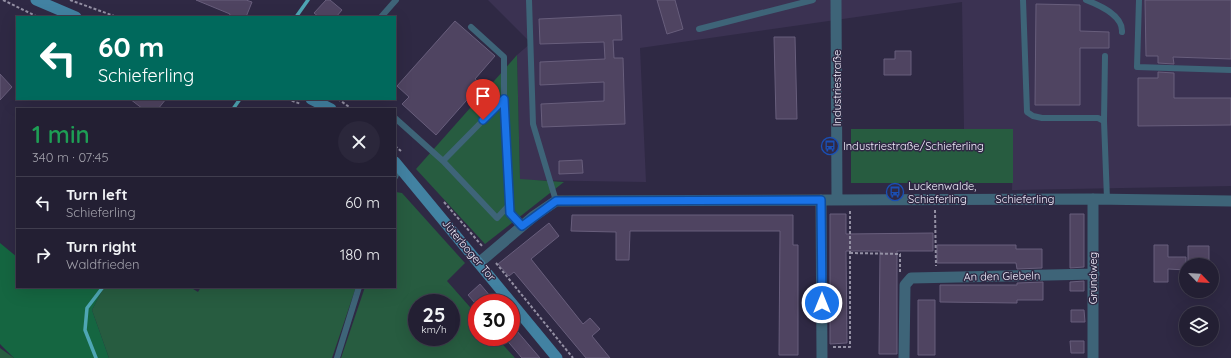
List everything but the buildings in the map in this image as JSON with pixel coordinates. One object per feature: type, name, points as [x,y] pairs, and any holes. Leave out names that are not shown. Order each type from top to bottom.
[{"type":"main road","points":[[36,0],[74,16]]},
{"type":"main road","points":[[309,100],[329,108]]},
{"type":"main road","name":"Jüterboger Tor","points":[[397,164],[480,262],[558,358]]},
{"type":"street","name":"Industriestraße","points":[[836,0],[837,200]]},
{"type":"street","name":"Schieferling","points":[[556,201],[1093,199],[1231,201]]},
{"type":"street","name":"Grundweg","points":[[1093,199],[1093,358]]},
{"type":"street","points":[[821,200],[822,353]]},
{"type":"street","points":[[480,262],[522,226],[556,201]]},
{"type":"street","name":"An den Giebeln","points":[[910,279],[936,277],[1094,274]]},
{"type":"street","points":[[904,358],[905,285],[910,279]]},
{"type":"lane","points":[[382,16],[396,0]]},
{"type":"lane","points":[[529,0],[533,124],[556,201]]},
{"type":"lane","points":[[699,28],[813,0]]},
{"type":"lane","points":[[1022,0],[1027,112],[1042,118],[1098,118],[1104,121]]},
{"type":"lane","points":[[1086,0],[1100,5],[1113,14],[1122,28],[1122,32]]},
{"type":"lane","points":[[1139,0],[1137,68],[1231,70]]},
{"type":"lane","points":[[471,27],[504,57],[504,99],[510,213],[522,226]]},
{"type":"lane","points":[[1105,56],[1104,121],[1107,199]]},
{"type":"lane","points":[[443,161],[504,99]]},
{"type":"lane","points":[[396,119],[443,161],[497,218],[510,204]]},
{"type":"lane","points":[[336,358],[360,288]]},
{"type":"path","points":[[3,0],[36,16]]},
{"type":"path","points":[[70,0],[114,16]]},
{"type":"path","points":[[339,100],[351,108]]},
{"type":"path","points":[[822,353],[850,347],[850,200]]},
{"type":"path","points":[[935,200],[936,277]]},
{"type":"path","points":[[850,254],[900,254],[900,274],[910,279]]},
{"type":"shaded area","points":[[488,0],[1231,0],[1231,186],[1012,190],[1013,130],[964,129],[962,2],[640,48],[646,182],[520,180],[517,55],[531,43]]},
{"type":"green space","points":[[517,55],[520,179],[564,182],[485,244],[416,169]]},
{"type":"green space","points":[[851,129],[1013,129],[1013,183],[851,183]]},
{"type":"green space","points":[[396,192],[402,193],[465,263],[447,281],[458,294],[408,294],[408,346],[460,346],[460,296],[468,305],[468,346],[504,346],[515,358],[341,358],[365,288],[396,288]]},
{"type":"green space","points":[[0,243],[16,256],[16,288],[103,288],[92,310],[109,358],[14,358],[0,344]]},
{"type":"green space","points":[[103,288],[192,288],[198,292],[200,288],[356,288],[332,358],[109,358],[92,310]]},
{"type":"green space","points":[[0,348],[14,358],[0,358]]},
{"type":"waterway","points":[[297,16],[308,0]]},
{"type":"waterway","points":[[234,108],[239,100]]},
{"type":"waterway","points":[[96,358],[85,330],[87,308],[102,288]]},
{"type":"place","name":"Industriestraße/Schieferling","points":[[830,146]]},
{"type":"place","name":"Luckenwalde, Schieferling","points":[[895,192]]},
{"type":"route","points":[[483,120],[504,99],[510,213],[522,226],[556,201],[821,200],[822,303]]}]
